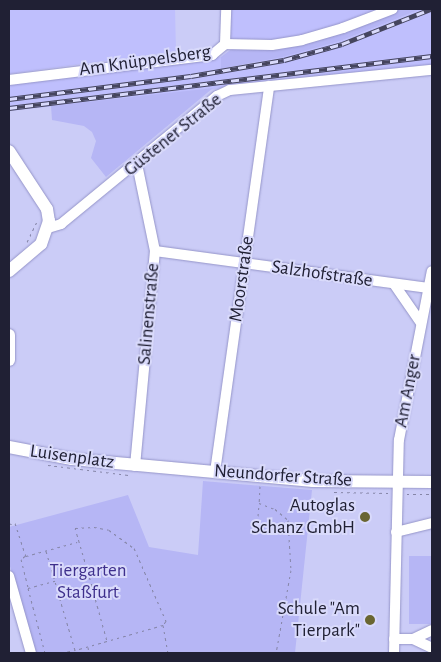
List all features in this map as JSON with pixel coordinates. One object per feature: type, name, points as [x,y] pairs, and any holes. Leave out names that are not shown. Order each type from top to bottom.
[{"type":"main road","points":[[9,151],[47,209],[48,228],[41,244],[9,271]]},
{"type":"main road","points":[[9,335],[9,360]]},
{"type":"main road","name":"Luisenplatz","points":[[9,447],[64,458],[135,466]]},
{"type":"main road","name":"Neundorfer Straße","points":[[135,466],[313,481],[432,482]]},
{"type":"street","points":[[225,44],[226,9]]},
{"type":"street","name":"Am Knüppelsberg","points":[[9,80],[212,55],[225,44],[272,45],[302,40],[342,28],[393,9]]},
{"type":"street","name":"Güstener Straße","points":[[48,228],[61,224],[137,164],[217,96],[230,90],[432,70]]},
{"type":"street","name":"Moorstraße","points":[[215,472],[269,86]]},
{"type":"street","name":"Salinenstraße","points":[[135,466],[155,251],[137,164]]},
{"type":"street","name":"Salzhofstraße","points":[[155,251],[429,288]]},
{"type":"street","name":"Am Anger","points":[[394,653],[399,440],[421,323],[428,307],[432,271]]},
{"type":"street","points":[[394,284],[421,323]]},
{"type":"street","points":[[396,532],[432,523]]},
{"type":"street","points":[[9,576],[31,653]]},
{"type":"street","points":[[394,639],[413,639],[432,630]]},
{"type":"street","points":[[413,639],[432,648]]},
{"type":"path","points":[[25,246],[42,212]]},
{"type":"path","points":[[258,516],[260,486]]},
{"type":"path","points":[[259,503],[275,509],[288,520],[291,570],[276,653]]},
{"type":"path","points":[[9,524],[15,523],[26,556]]},
{"type":"path","points":[[107,640],[75,528],[109,530],[129,543],[165,616],[163,624],[168,653]]},
{"type":"path","points":[[45,653],[21,559],[79,542]]},
{"type":"path","points":[[46,551],[74,650]]},
{"type":"path","points":[[28,588],[41,587],[55,581]]},
{"type":"path","points":[[59,596],[92,586]]},
{"type":"path","points":[[61,653],[163,624]]},
{"type":"path","points":[[88,646],[89,653]]},
{"type":"shaded area","points":[[9,9],[175,9],[176,51],[9,74]]},
{"type":"shaded area","points":[[231,9],[401,9],[344,31],[233,48],[230,38]]},
{"type":"shaded area","points":[[421,9],[432,9],[432,66],[9,111],[9,84],[221,57],[221,69],[241,66],[340,41]]},
{"type":"green space","points":[[401,9],[421,9],[340,41],[282,57],[221,69],[221,57],[233,48],[246,49],[384,17]]},
{"type":"green space","points":[[213,88],[106,177],[91,158],[96,141],[92,132],[84,126],[52,120],[51,106]]},
{"type":"green space","name":"Tiergarten Staßfurt","points":[[203,481],[312,490],[295,653],[35,653],[9,563],[9,527],[128,495],[149,547],[198,555]]},
{"type":"green space","points":[[409,556],[432,556],[432,624],[409,624]]},
{"type":"railway","points":[[9,99],[191,76],[284,60],[342,44],[431,9]]},
{"type":"railway","points":[[9,108],[432,56]]},
{"type":"place","name":"Autoglas Schanz GmbH","points":[[365,517]]},
{"type":"place","name":"Schule \"Am Tierpark\"","points":[[370,620]]}]
